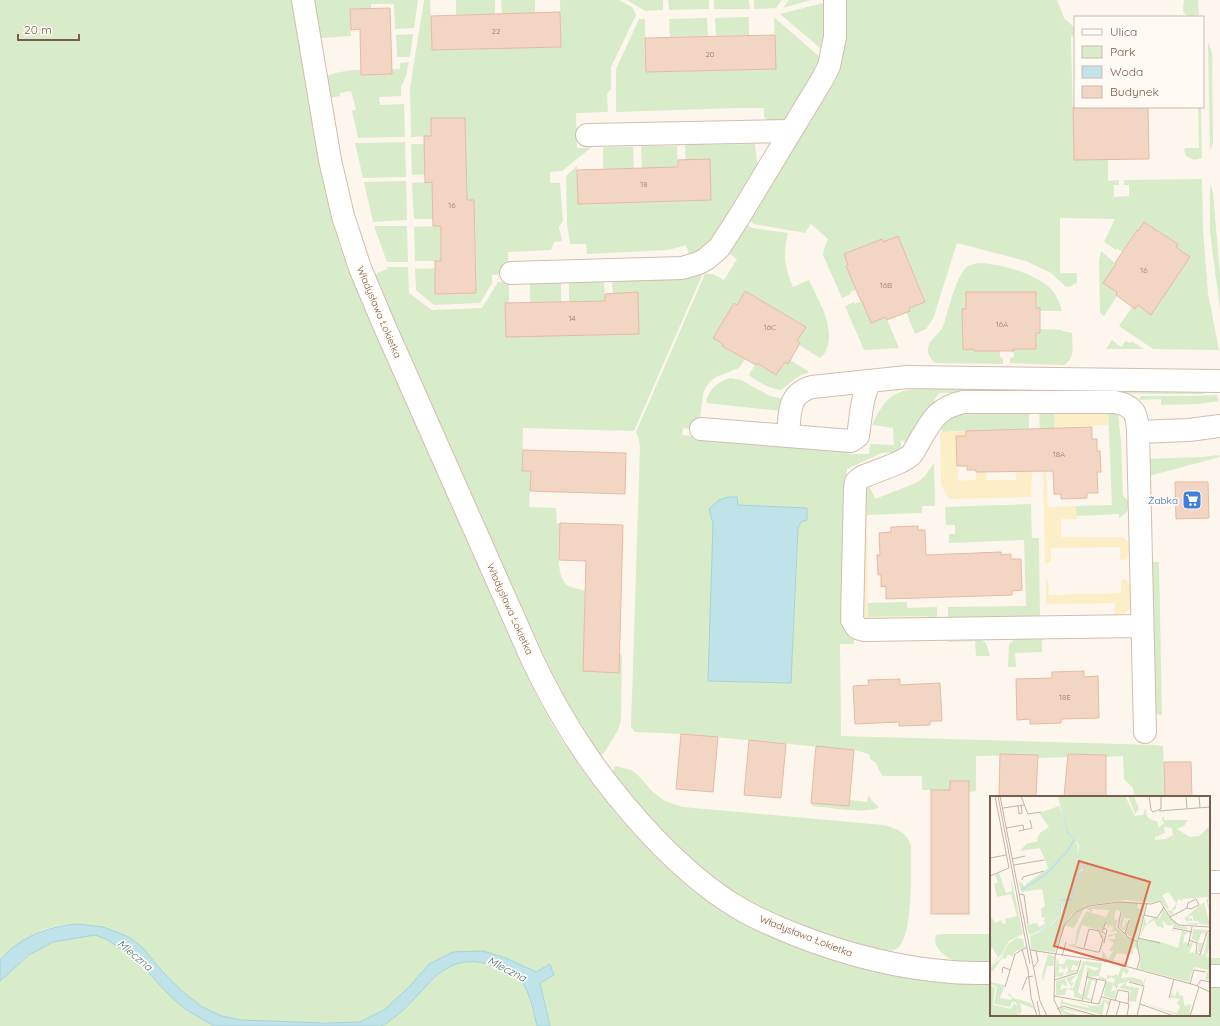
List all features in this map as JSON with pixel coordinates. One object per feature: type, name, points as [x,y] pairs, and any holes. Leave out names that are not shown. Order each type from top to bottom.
[{"type":"street","name":"Władysława Łokietka","points":[[303,0],[330,160],[343,216],[360,268],[387,333],[535,666],[558,711],[589,760],[639,822],[682,867],[718,895],[754,917],[820,944],[867,958],[926,969],[951,972],[990,973]]},
{"type":"street","points":[[511,272],[674,268],[690,266],[706,259],[719,248],[740,217],[829,66],[835,37],[835,0]]},
{"type":"street","points":[[587,134],[790,131]]},
{"type":"street","points":[[788,436],[792,403],[800,392],[812,387],[907,377],[1220,380]]},
{"type":"street","points":[[701,429],[851,441],[858,436],[863,398],[870,381]]},
{"type":"street","points":[[1142,626],[864,630],[857,628],[852,620],[856,482],[862,477],[909,457],[930,423],[945,408],[963,402],[1115,402],[1125,404],[1132,409],[1136,415],[1138,432],[1145,732]]},
{"type":"street","points":[[1138,432],[1189,430],[1220,426]]},
{"type":"green space","points":[[0,0],[292,0],[321,173],[327,200],[339,243],[362,304],[516,653],[537,696],[560,737],[575,759],[591,782],[628,827],[648,849],[690,888],[736,920],[799,948],[854,967],[912,979],[954,983],[990,984],[990,1016],[1210,1016],[1210,987],[1220,987],[1220,1026],[550,1026],[540,983],[550,964],[536,972],[506,958],[483,951],[453,952],[429,964],[410,986],[384,1010],[360,1022],[272,1022],[241,1020],[222,1016],[202,1007],[181,990],[162,971],[142,947],[78,924],[61,925],[42,930],[4,955],[0,960]]},
{"type":"green space","points":[[314,0],[418,0],[414,28],[395,29],[394,4],[371,4],[371,8],[350,9],[351,36],[320,38]]},
{"type":"green space","points":[[424,0],[430,0],[432,50],[561,47],[560,0],[619,0],[633,8],[636,15],[611,67],[611,89],[607,94],[608,112],[576,113],[577,148],[592,147],[562,171],[550,172],[550,183],[560,183],[563,221],[559,227],[562,241],[554,242],[551,250],[508,252],[509,274],[492,275],[492,283],[480,303],[434,305],[416,290],[415,269],[441,268],[435,278],[435,294],[476,293],[474,200],[467,200],[465,118],[431,118],[431,136],[411,137],[410,88]]},
{"type":"green space","points":[[456,0],[495,0],[495,14],[456,15]]},
{"type":"green space","points":[[501,0],[535,0],[535,13],[502,14]]},
{"type":"green space","points":[[627,0],[663,0],[663,10],[645,11]]},
{"type":"green space","points":[[668,0],[709,0],[709,9],[669,10]]},
{"type":"green space","points":[[714,0],[749,0],[750,9],[714,9]]},
{"type":"green space","points":[[754,0],[782,0],[776,8],[754,9]]},
{"type":"green space","points":[[789,0],[811,0],[783,8]]},
{"type":"green space","points":[[843,0],[1057,0],[1064,18],[1074,27],[1074,36],[1071,37],[1074,160],[1108,159],[1108,181],[1119,180],[1119,185],[1114,185],[1114,197],[1129,196],[1129,185],[1124,185],[1124,180],[1202,179],[1203,230],[1208,293],[1219,350],[1153,349],[1119,326],[1132,307],[1138,305],[1151,314],[1190,257],[1176,247],[1178,244],[1145,222],[1138,231],[1136,230],[1122,252],[1104,242],[1115,219],[1060,218],[1060,273],[1077,273],[1077,283],[1069,287],[1065,286],[1051,273],[1026,261],[957,243],[933,319],[926,329],[915,334],[906,312],[909,308],[925,301],[898,236],[883,242],[882,239],[844,254],[856,290],[850,292],[851,294],[842,298],[823,255],[828,239],[811,224],[805,233],[754,224],[746,218],[830,81]]},
{"type":"green space","points":[[1184,0],[1198,0],[1199,15],[1186,15],[1183,11]]},
{"type":"green space","points":[[827,2],[825,52],[780,14]]},
{"type":"green space","points":[[749,17],[749,35],[716,36],[715,18]]},
{"type":"green space","points":[[774,17],[822,59],[786,120],[770,122],[764,117],[764,108],[616,112],[616,69],[639,19],[645,19],[646,72],[775,69]]},
{"type":"green space","points":[[707,18],[708,36],[670,37],[669,19]]},
{"type":"green space","points":[[413,34],[410,57],[397,57],[396,35]]},
{"type":"green space","points":[[1208,42],[1212,53],[1213,143],[1210,151]]},
{"type":"green space","points":[[409,62],[406,76],[401,87],[401,96],[379,97],[380,105],[404,104],[405,137],[358,138],[352,111],[356,109],[351,91],[340,93],[340,96],[329,98],[326,77],[351,70],[400,69],[400,63]]},
{"type":"green space","points":[[1198,108],[1201,108],[1202,158],[1194,160],[1186,156],[1184,150],[1186,148],[1199,148]]},
{"type":"green space","points":[[405,142],[406,177],[363,178],[355,143]]},
{"type":"green space","points":[[411,144],[431,144],[432,174],[412,175]]},
{"type":"green space","points":[[755,144],[758,170],[715,240],[690,257],[686,245],[668,250],[587,254],[586,244],[570,244],[567,224],[566,176],[577,166],[578,204],[711,200],[710,159],[695,159],[695,166],[686,166],[685,145]]},
{"type":"green space","points":[[641,146],[677,146],[678,167],[642,168]]},
{"type":"green space","points":[[603,147],[633,147],[634,168],[603,169]]},
{"type":"green space","points":[[406,181],[407,220],[373,222],[364,182]]},
{"type":"green space","points":[[432,182],[432,201],[440,200],[440,219],[414,219],[412,183]]},
{"type":"green space","points":[[1210,184],[1213,192],[1220,276],[1220,310],[1210,232]]},
{"type":"green space","points":[[744,222],[752,228],[788,233],[785,248],[785,260],[790,279],[793,287],[809,280],[827,320],[829,336],[828,345],[824,354],[820,358],[799,345],[800,343],[797,341],[806,327],[745,291],[738,304],[734,303],[722,346],[745,359],[739,368],[716,377],[706,387],[703,394],[700,419],[691,429],[683,428],[682,435],[847,452],[850,454],[869,454],[870,444],[894,445],[893,428],[872,425],[883,405],[889,399],[895,394],[910,390],[932,388],[1204,391],[1204,394],[939,393],[907,443],[901,440],[901,452],[882,453],[847,469],[845,523],[847,628],[854,640],[854,644],[840,644],[841,736],[1163,746],[1165,796],[1134,796],[1133,788],[1124,779],[1123,756],[1106,757],[1106,755],[1068,754],[1068,757],[1038,758],[1038,755],[976,756],[976,791],[969,792],[969,781],[950,790],[922,790],[922,776],[882,776],[876,763],[870,759],[869,754],[854,750],[681,734],[635,732],[631,727],[640,447],[636,432],[705,274],[713,274],[724,280],[737,259],[726,251]],"holes":[[[719,500],[801,522],[798,527],[798,535],[791,683],[713,524],[709,509]]]},
{"type":"green space","points":[[374,226],[407,226],[408,262],[387,262]]},
{"type":"green space","points":[[441,226],[441,261],[415,261],[414,227]]},
{"type":"green space","points":[[1101,251],[1116,264],[1104,283],[1117,292],[1117,296],[1104,316],[1100,313],[1099,261]]},
{"type":"green space","points":[[980,263],[998,265],[1028,274],[1037,279],[1053,291],[1062,311],[1040,311],[1036,308],[1036,292],[966,292],[966,309],[962,309],[963,349],[974,349],[974,351],[1000,351],[1000,357],[1003,358],[1003,364],[936,363],[929,355],[928,347],[943,327],[960,276],[969,265]]},
{"type":"green space","points":[[387,267],[408,267],[409,293],[432,310],[482,308],[498,282],[509,282],[509,303],[505,304],[506,337],[639,334],[638,292],[622,293],[622,300],[613,300],[612,277],[702,275],[634,431],[523,428],[522,470],[531,471],[529,507],[556,508],[557,523],[560,523],[560,573],[567,585],[585,591],[584,627],[594,628],[584,652],[583,671],[618,673],[620,654],[622,656],[621,720],[618,730],[604,753],[599,756],[576,720],[543,660],[375,279],[377,273],[388,269]]},
{"type":"green space","points":[[604,278],[605,301],[569,301],[569,279]]},
{"type":"green space","points":[[561,280],[561,302],[530,303],[530,281]]},
{"type":"green space","points":[[862,301],[886,317],[899,348],[864,350],[845,306],[854,302],[855,304]]},
{"type":"green space","points":[[1040,329],[1062,330],[1072,333],[1072,355],[1068,362],[1064,365],[1010,363],[1010,358],[1014,357],[1013,349],[1036,349],[1036,333]]},
{"type":"green space","points":[[1112,340],[1121,347],[1126,341],[1130,343],[1131,341],[1144,349],[1106,349]]},
{"type":"green space","points":[[790,360],[808,371],[808,373],[797,378],[781,390],[772,388],[757,381],[749,374],[757,363],[776,375],[785,362]]},
{"type":"green space","points":[[730,378],[741,380],[770,396],[784,399],[781,411],[706,403],[711,390],[717,384]]},
{"type":"green space","points":[[1217,395],[1219,401],[1198,404],[1161,405],[1161,399],[1139,400],[1141,396]]},
{"type":"green space","points":[[1108,407],[1116,411],[1118,414],[1121,441],[1123,496],[1130,502],[1129,507],[1128,510],[1119,518],[1119,514],[1076,516],[1076,506],[1112,505]]},
{"type":"green space","points":[[1029,408],[1029,429],[942,432],[941,425],[949,414]]},
{"type":"green space","points":[[1039,408],[1054,408],[1055,433],[1044,433],[1044,428],[1042,428],[1042,433],[1040,433]]},
{"type":"green space","points":[[1219,455],[1220,457],[1145,477],[1146,459]]},
{"type":"green space","points":[[934,463],[935,506],[922,506],[922,513],[867,515],[867,509],[860,510],[862,488],[869,485],[875,499],[918,482],[925,476]]},
{"type":"green space","points":[[1031,504],[1032,538],[1039,538],[1040,619],[948,622],[948,607],[1026,606],[1024,540],[949,543],[949,534],[955,534],[955,525],[946,525],[945,507]]},
{"type":"green space","points":[[1151,562],[1159,562],[1162,715],[1155,714]]},
{"type":"green space","points":[[907,602],[907,608],[937,607],[937,621],[928,621],[927,616],[868,617],[868,603]]},
{"type":"green space","points":[[948,637],[978,637],[986,643],[990,656],[976,656],[975,641],[948,642]]},
{"type":"green space","points":[[1042,637],[1042,652],[1015,653],[1016,667],[1008,667],[1009,645],[1014,639]]},
{"type":"green space","points":[[615,766],[631,770],[636,773],[653,792],[665,801],[683,807],[883,825],[900,831],[907,837],[911,846],[909,914],[904,939],[895,950],[883,951],[869,949],[812,930],[772,914],[735,894],[701,869],[665,835],[612,774]]},
{"type":"green space","points":[[868,795],[879,807],[867,810],[847,810],[812,806],[811,803],[849,806],[850,800],[867,802]]},
{"type":"green space","points":[[990,934],[990,963],[964,963],[952,960],[939,950],[935,939],[936,935]]},
{"type":"green space","points":[[95,935],[106,939],[137,960],[169,995],[185,1009],[214,1026],[0,1026],[0,981],[24,959],[45,946],[62,940]]},
{"type":"green space","points":[[1210,958],[1220,958],[1220,965],[1210,965]]},
{"type":"green space","points":[[464,961],[483,962],[498,967],[519,980],[527,989],[537,1026],[381,1026],[403,1010],[418,993],[448,967]]},
{"type":"sand","points":[[1108,407],[1108,425],[1055,427],[1054,408]]},
{"type":"sand","points":[[966,431],[966,436],[956,436],[958,481],[976,480],[976,472],[987,472],[986,480],[1016,480],[1016,472],[1032,471],[1031,497],[949,499],[941,484],[940,432]]},
{"type":"sand","points":[[1043,470],[1046,470],[1048,507],[1076,506],[1077,519],[1061,519],[1061,537],[1122,537],[1128,542],[1130,547],[1126,559],[1120,560],[1120,547],[1051,548],[1051,561],[1045,564]]},
{"type":"sand","points":[[867,509],[868,617],[928,616],[928,621],[869,622],[864,618],[860,610],[860,510]]},
{"type":"sand","points":[[1124,579],[1130,584],[1132,600],[1131,608],[1121,617],[1115,617],[1115,603],[1046,604],[1046,580],[1048,580],[1049,595],[1121,593],[1121,580]]},
{"type":"water","points":[[728,497],[737,497],[738,505],[807,508],[807,520],[801,522],[798,528],[791,683],[708,681],[713,524],[709,509],[719,500]]},
{"type":"water","name":"Mleczna","points":[[78,924],[103,927],[129,937],[142,947],[162,971],[181,990],[202,1007],[222,1016],[241,1020],[324,1023],[360,1022],[384,1010],[410,986],[429,964],[453,952],[483,951],[506,958],[536,972],[550,964],[554,975],[540,983],[550,1026],[537,1026],[529,995],[525,987],[518,979],[494,966],[476,962],[462,963],[449,967],[438,974],[408,1006],[381,1026],[214,1026],[185,1009],[169,995],[137,960],[106,939],[95,935],[53,942],[29,955],[0,981],[0,960],[16,945],[45,930]]},
{"type":"building","points":[[390,8],[392,74],[361,75],[360,29],[351,30],[350,9]]},
{"type":"building","points":[[560,12],[561,47],[432,50],[431,16]]},
{"type":"building","points":[[775,35],[776,69],[646,72],[645,38]]},
{"type":"building","points":[[1073,107],[1148,108],[1149,159],[1074,160]]},
{"type":"building","points":[[431,118],[465,118],[467,200],[474,200],[476,293],[435,294],[435,261],[441,261],[441,226],[433,226],[432,182],[425,183],[424,136],[431,136]]},
{"type":"building","points":[[710,159],[711,200],[578,204],[577,170],[678,167],[678,160]]},
{"type":"building","points":[[1144,222],[1178,244],[1176,247],[1190,257],[1151,315],[1138,305],[1135,309],[1116,295],[1117,292],[1103,283],[1137,230],[1138,231]]},
{"type":"building","points":[[898,236],[925,302],[909,308],[910,311],[887,320],[886,317],[871,323],[846,266],[848,265],[844,254],[882,239],[883,242]]},
{"type":"building","points":[[745,291],[806,327],[797,341],[800,343],[788,364],[785,362],[776,375],[757,363],[756,365],[722,346],[723,344],[713,338],[734,303],[737,305]]},
{"type":"building","points":[[638,292],[639,334],[506,337],[505,303],[605,301],[605,294]]},
{"type":"building","points":[[966,292],[1036,292],[1036,308],[1040,308],[1040,333],[1036,333],[1036,349],[1013,349],[1014,351],[974,351],[974,349],[963,350],[962,309],[966,309]]},
{"type":"building","points":[[1092,427],[1092,439],[1097,439],[1097,451],[1100,451],[1101,472],[1097,472],[1098,493],[1087,493],[1087,498],[1061,499],[1061,494],[1054,494],[1053,471],[976,472],[976,470],[967,470],[967,466],[957,466],[956,436],[966,436],[966,431]]},
{"type":"building","points":[[523,450],[626,453],[625,494],[530,491],[531,471],[522,471]]},
{"type":"building","name":"Żabka","points":[[1175,482],[1208,482],[1209,518],[1176,519]]},
{"type":"building","points":[[560,523],[623,525],[619,673],[583,671],[586,561],[559,560]]},
{"type":"building","points":[[918,526],[918,530],[925,530],[926,555],[1001,552],[1001,555],[1011,554],[1011,559],[1021,559],[1022,590],[1012,591],[1012,595],[886,599],[886,586],[881,587],[881,575],[878,575],[877,555],[880,555],[879,533],[891,532],[891,527]]},
{"type":"building","points":[[1084,671],[1084,677],[1098,676],[1099,718],[1061,719],[1061,723],[1030,724],[1030,719],[1017,720],[1016,679],[1052,678],[1052,672]]},
{"type":"building","points":[[900,679],[900,685],[940,683],[942,721],[930,721],[930,725],[899,726],[899,722],[855,724],[853,686],[869,685],[868,680]]},
{"type":"building","points":[[681,734],[718,737],[713,792],[676,789]]},
{"type":"building","points":[[749,740],[786,744],[781,798],[744,795]]},
{"type":"building","points":[[816,746],[854,750],[849,806],[811,803]]},
{"type":"building","points":[[1000,754],[1038,755],[1036,796],[999,796]]},
{"type":"building","points":[[1068,754],[1106,755],[1106,796],[1064,796]]},
{"type":"building","points":[[1164,762],[1191,762],[1192,796],[1165,796]]},
{"type":"building","points":[[950,781],[969,781],[969,914],[931,914],[931,790],[950,790]]},
{"type":"place","name":"Żabka","points":[[1192,500]]}]
